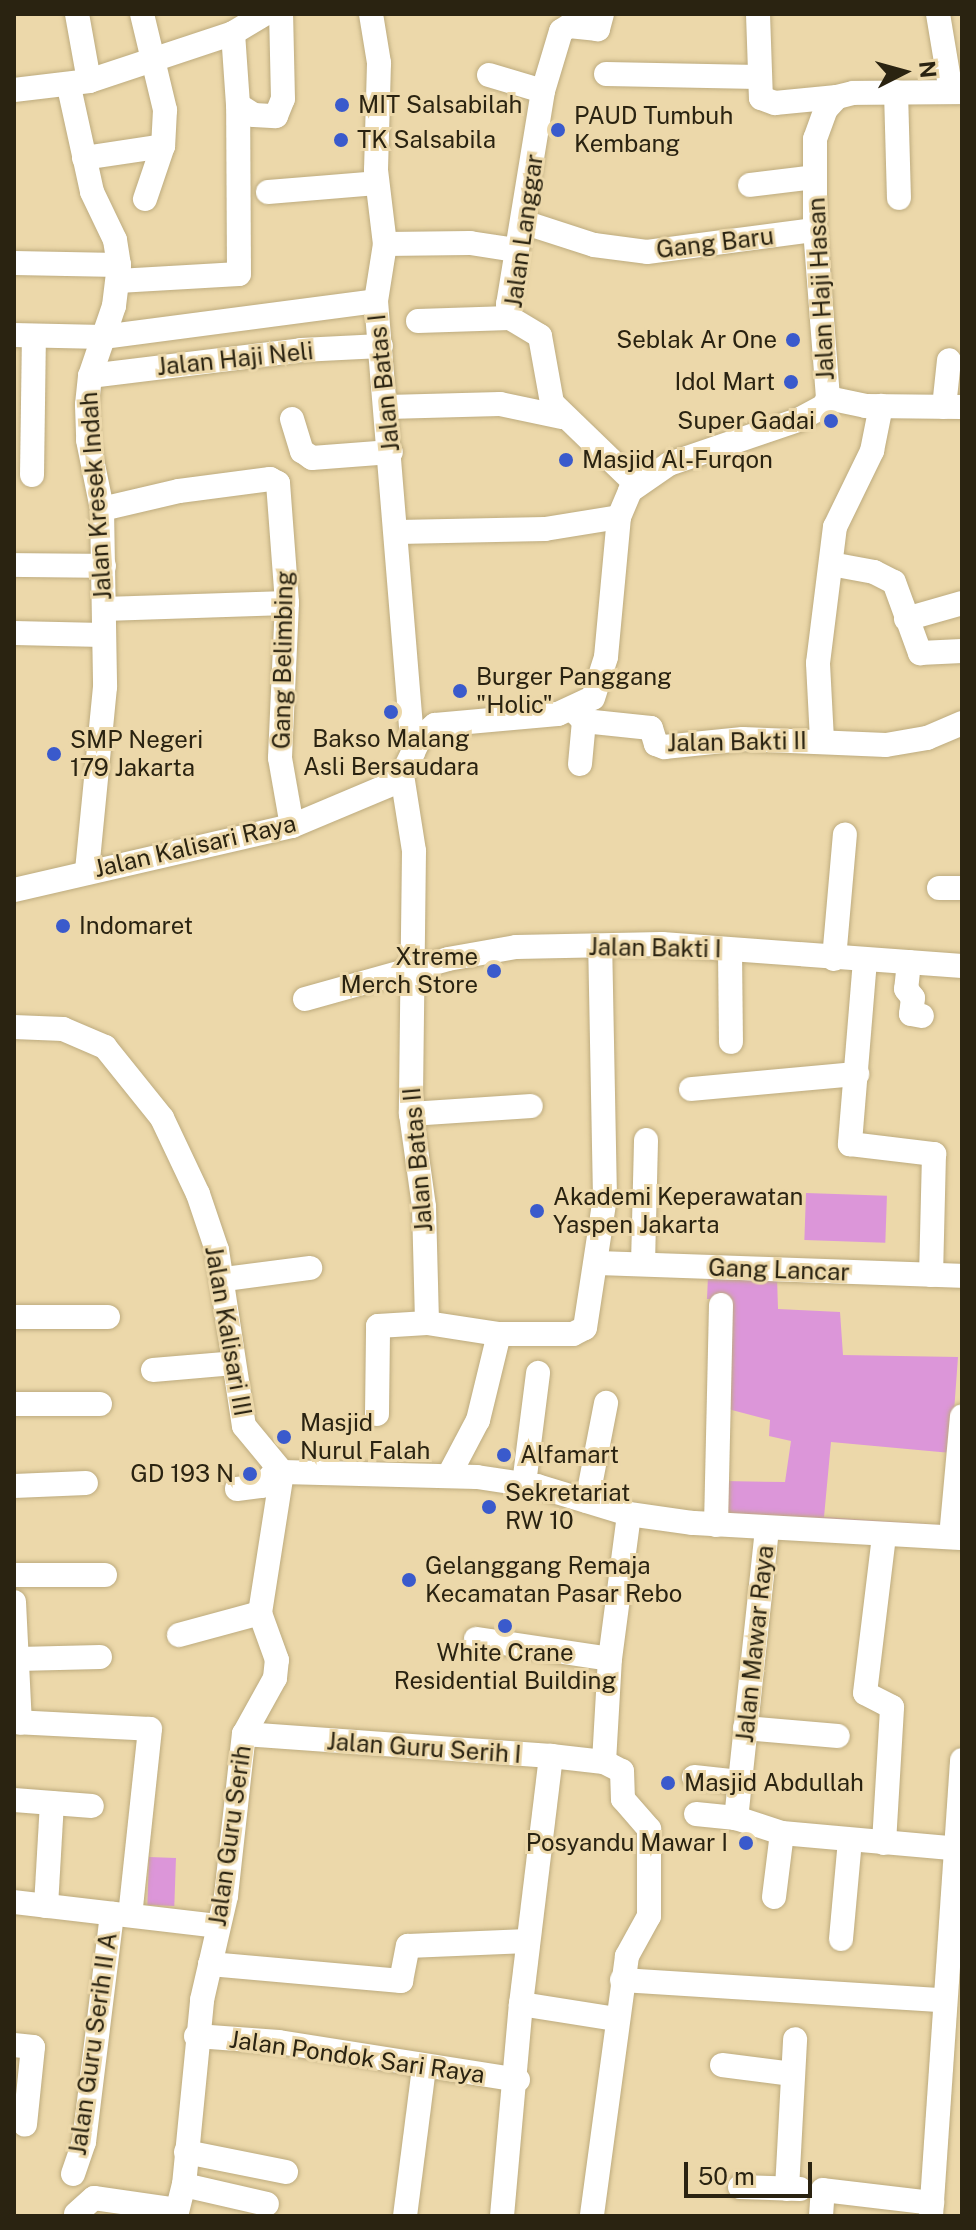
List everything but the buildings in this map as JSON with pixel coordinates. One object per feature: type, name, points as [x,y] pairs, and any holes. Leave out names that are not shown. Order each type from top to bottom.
[{"type":"street","points":[[77,14],[84,158],[92,192],[115,240],[119,273]]},
{"type":"street","points":[[142,14],[165,110],[163,146],[145,199]]},
{"type":"street","points":[[14,90],[79,84],[233,33],[265,14]]},
{"type":"street","points":[[238,105],[254,115],[276,116],[282,110],[281,14]]},
{"type":"street","name":"Jalan Batas I","points":[[371,14],[379,63],[377,183],[385,244],[376,301],[398,532],[408,764]]},
{"type":"street","name":"Jalan Langgar","points":[[602,14],[598,29],[563,29],[543,91],[516,250],[510,318],[540,336],[552,403],[562,417],[636,484]]},
{"type":"street","points":[[758,14],[759,93],[769,102],[896,92],[957,92],[938,14]]},
{"type":"street","points":[[14,263],[119,273],[239,274],[238,105],[233,33]]},
{"type":"street","points":[[606,74],[758,77]]},
{"type":"street","points":[[489,75],[543,91]]},
{"type":"street","points":[[896,92],[899,198]]},
{"type":"street","name":"Jalan Haji Hasan","points":[[636,484],[680,460],[807,416],[828,398],[815,230],[815,177],[817,127],[837,97]]},
{"type":"street","points":[[84,158],[163,146]]},
{"type":"street","points":[[750,185],[815,177]]},
{"type":"street","points":[[268,192],[377,183]]},
{"type":"street","name":"Gang Baru","points":[[523,222],[594,245],[647,252],[815,230]]},
{"type":"street","points":[[385,244],[470,243],[516,250]]},
{"type":"street","name":"Jalan Kresek Indah","points":[[87,870],[102,740],[104,609],[102,509],[88,440],[90,376],[119,273]]},
{"type":"street","points":[[32,475],[24,336],[103,337],[376,301]]},
{"type":"street","points":[[418,321],[510,318]]},
{"type":"street","name":"Jalan Haji Neli","points":[[90,376],[301,350],[381,346]]},
{"type":"street","points":[[828,398],[881,406],[953,407],[949,360]]},
{"type":"street","points":[[387,407],[500,404],[562,417]]},
{"type":"street","points":[[822,740],[818,663],[840,510],[872,451],[881,406]]},
{"type":"street","points":[[292,419],[302,451],[312,458],[391,452]]},
{"type":"street","name":"Gang Belimbing","points":[[102,509],[270,479],[278,483],[287,603],[280,758],[292,826]]},
{"type":"street","points":[[580,764],[578,716],[593,698],[602,679],[619,517],[636,484]]},
{"type":"street","points":[[398,532],[545,529],[619,517]]},
{"type":"street","points":[[831,564],[874,572],[894,582],[920,653],[962,651]]},
{"type":"street","points":[[14,565],[104,566]]},
{"type":"street","points":[[104,609],[287,603]]},
{"type":"street","points":[[906,619],[962,603]]},
{"type":"street","points":[[14,633],[103,635]]},
{"type":"street","points":[[408,764],[423,733],[443,722],[499,722],[578,716]]},
{"type":"street","name":"Jalan Bakti II","points":[[578,716],[646,726],[656,744],[664,747],[743,739],[904,743],[962,723]]},
{"type":"street","name":"Jalan Kalisari Raya","points":[[14,890],[87,870],[292,826],[383,790],[408,764]]},
{"type":"street","name":"Jalan Batas II","points":[[408,764],[414,851],[410,973],[411,1114],[424,1207],[427,1323]]},
{"type":"street","points":[[834,959],[845,834]]},
{"type":"street","name":"Jalan Bakti I","points":[[305,999],[501,949],[662,944],[962,966]]},
{"type":"street","points":[[377,1414],[378,1326],[427,1323],[499,1334],[583,1331],[596,1263],[605,1172],[600,947]]},
{"type":"street","points":[[730,950],[731,1042]]},
{"type":"street","points":[[865,960],[850,1140],[856,1148],[934,1154],[931,1275]]},
{"type":"street","points":[[909,962],[906,989],[913,998],[911,1014],[922,1016]]},
{"type":"street","name":"Jalan Kalisari III","points":[[14,1027],[73,1032],[121,1062],[173,1138],[208,1221],[225,1279],[244,1426],[280,1470]]},
{"type":"street","points":[[691,1089],[857,1074]]},
{"type":"street","points":[[411,1114],[531,1106]]},
{"type":"street","points":[[643,1264],[646,1140]]},
{"type":"street","name":"Gang Lancar","points":[[596,1263],[962,1276]]},
{"type":"street","points":[[225,1279],[310,1268]]},
{"type":"street","points":[[716,1525],[721,1305]]},
{"type":"street","points":[[14,1317],[108,1317]]},
{"type":"street","points":[[449,1475],[478,1420],[499,1334]]},
{"type":"street","points":[[153,1370],[234,1363]]},
{"type":"street","points":[[524,1484],[538,1373]]},
{"type":"street","points":[[587,1501],[606,1403]]},
{"type":"street","points":[[14,1404],[100,1404]]},
{"type":"street","points":[[237,1489],[262,1486],[280,1470],[449,1475],[524,1484],[629,1514],[716,1525],[957,1538],[962,1416]]},
{"type":"street","points":[[179,1635],[260,1613],[280,1509],[280,1470]]},
{"type":"street","points":[[14,1486],[86,1483]]},
{"type":"street","points":[[592,2216],[622,1980],[630,1948],[649,1916],[650,1838],[643,1819],[623,1799],[625,1777],[604,1762],[610,1659],[629,1514]]},
{"type":"street","name":"Jalan Mawar Raya","points":[[736,1818],[767,1529]]},
{"type":"street","points":[[884,1535],[865,1693],[892,1707],[884,1843]]},
{"type":"street","points":[[14,1575],[105,1575]]},
{"type":"street","points":[[14,1602],[18,1659],[17,1722]]},
{"type":"street","name":"Jalan Guru Serih","points":[[176,2213],[184,2185],[196,2036],[218,1926],[244,1734],[275,1678],[277,1660],[260,1613]]},
{"type":"street","points":[[476,1639],[610,1659]]},
{"type":"street","points":[[18,1659],[100,1657]]},
{"type":"street","name":"Jalan Guru Serih II A","points":[[17,1722],[150,1729],[84,2142],[73,2174]]},
{"type":"street","points":[[745,1728],[838,1736]]},
{"type":"street","name":"Jalan Guru Serih I","points":[[244,1734],[604,1762]]},
{"type":"street","points":[[502,2216],[518,2080],[521,2004],[551,1756]]},
{"type":"street","points":[[740,2187],[823,2190],[932,2209],[942,2000],[958,1849],[962,1760]]},
{"type":"street","points":[[694,1777],[740,1782]]},
{"type":"street","points":[[14,1800],[92,1806]]},
{"type":"street","points":[[46,1906],[52,1803]]},
{"type":"street","points":[[696,1814],[736,1818],[782,1833],[958,1849]]},
{"type":"street","points":[[774,1897],[782,1833]]},
{"type":"street","points":[[841,1939],[850,1840]]},
{"type":"street","points":[[14,1902],[218,1926]]},
{"type":"street","points":[[210,1964],[401,1981],[408,1946],[528,1941]]},
{"type":"street","points":[[622,1980],[942,2000]]},
{"type":"street","points":[[521,2004],[616,2019]]},
{"type":"street","name":"Jalan Pondok Sari Raya","points":[[196,2036],[279,2042],[424,2068],[518,2080]]},
{"type":"street","points":[[787,2189],[795,2039]]},
{"type":"street","points":[[14,2045],[33,2047],[25,2125]]},
{"type":"street","points":[[722,2065],[792,2074]]},
{"type":"street","points":[[405,2216],[424,2068]]},
{"type":"street","points":[[186,2152],[286,2172]]},
{"type":"street","points":[[184,2185],[267,2204]]},
{"type":"street","points":[[821,2216],[823,2190]]},
{"type":"street","points":[[76,2214],[94,2198],[176,2213]]},
{"type":"shaded area","points":[[806,1193],[887,1196],[885,1243],[804,1240]]},
{"type":"shaded area","points":[[708,1276],[777,1277],[778,1309],[840,1312],[843,1355],[958,1357],[951,1453],[831,1442],[824,1517],[943,1525],[714,1528],[723,1481],[785,1482],[791,1441],[769,1436],[770,1420],[728,1409],[729,1299],[707,1299]]},
{"type":"shaded area","points":[[149,1857],[176,1858],[174,1906],[147,1905]]},
{"type":"place","name":"MIT Salsabilah","points":[[342,105]]},
{"type":"place","name":"PAUD Tumbuh Kembang","points":[[558,130]]},
{"type":"place","name":"TK Salsabila","points":[[341,140]]},
{"type":"place","name":"Seblak Ar One","points":[[793,340]]},
{"type":"place","name":"Idol Mart","points":[[791,382]]},
{"type":"place","name":"Super Gadai","points":[[831,421]]},
{"type":"place","name":"Masjid Al-Furqon","points":[[566,460]]},
{"type":"place","name":"Burger Panggang \"Holic\"","points":[[460,691]]},
{"type":"place","name":"Bakso Malang Asli Bersaudara","points":[[391,712]]},
{"type":"place","name":"SMP Negeri 179 Jakarta","points":[[54,754]]},
{"type":"place","name":"Indomaret","points":[[63,926]]},
{"type":"place","name":"Xtreme Merch Store","points":[[494,971]]},
{"type":"place","name":"Akademi Keperawatan Yaspen Jakarta","points":[[537,1211]]},
{"type":"place","name":"Masjid Nurul Falah","points":[[284,1437]]},
{"type":"place","name":"Alfamart","points":[[504,1455]]},
{"type":"place","name":"GD 193 N","points":[[250,1474]]},
{"type":"place","name":"Sekretariat RW 10","points":[[489,1507]]},
{"type":"place","name":"Gelanggang Remaja Kecamatan Pasar Rebo","points":[[409,1580]]},
{"type":"place","name":"White Crane Residential Building","points":[[505,1626]]},
{"type":"place","name":"Masjid Abdullah","points":[[668,1783]]},
{"type":"place","name":"Posyandu Mawar I","points":[[746,1843]]}]
